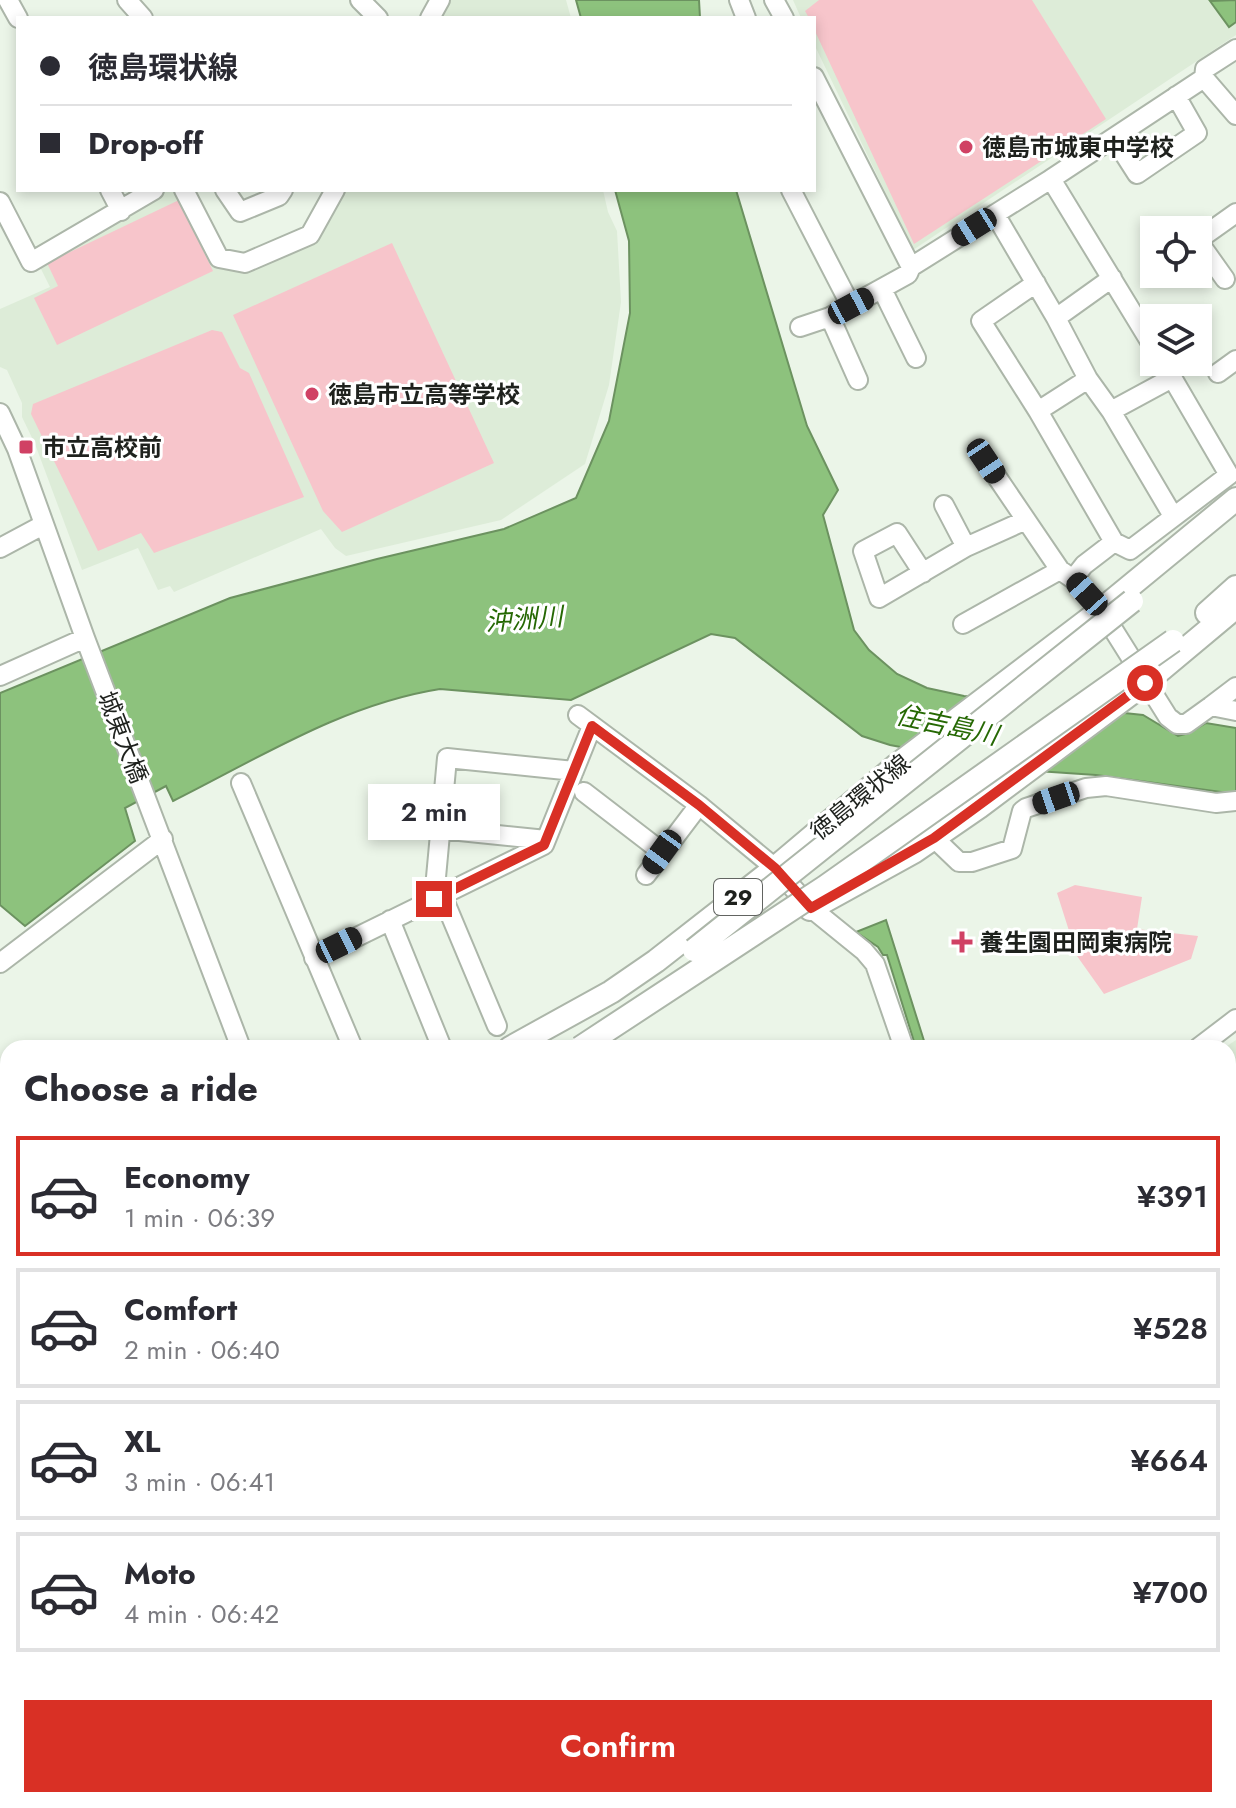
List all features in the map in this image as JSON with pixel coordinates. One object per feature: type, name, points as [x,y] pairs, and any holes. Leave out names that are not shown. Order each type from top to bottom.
[{"type":"main road","name":"徳島環状線","points":[[524,1040],[633,978],[775,868],[908,758],[1101,610],[1236,499]]},
{"type":"main road","points":[[550,1040],[694,950],[1132,601],[1236,514]]},
{"type":"main road","name":"徳島環状線","points":[[592,1040],[753,936],[1173,641],[1236,587]]},
{"type":"main road","name":"29","points":[[611,1040],[811,908],[934,838],[1120,703],[1236,607]]},
{"type":"street","points":[[127,0],[141,16]]},
{"type":"street","points":[[360,0],[376,16]]},
{"type":"street","points":[[1236,49],[1205,69],[1204,78],[1236,115]]},
{"type":"street","points":[[800,327],[830,317],[908,274],[911,267],[1204,78]]},
{"type":"street","points":[[816,81],[911,267]]},
{"type":"street","points":[[1114,138],[1137,174],[1197,133],[1176,96]]},
{"type":"street","points":[[1051,179],[1140,325]]},
{"type":"street","points":[[111,192],[121,211]]},
{"type":"street","points":[[0,202],[31,262],[151,192]]},
{"type":"street","points":[[185,192],[219,258],[245,263],[310,235],[334,192]]},
{"type":"street","points":[[226,192],[240,212],[279,196],[282,192]]},
{"type":"street","points":[[792,192],[851,306]]},
{"type":"street","points":[[1212,230],[1236,213]]},
{"type":"street","points":[[995,214],[1088,379],[1111,411],[1173,516]]},
{"type":"street","points":[[1212,260],[1225,279]]},
{"type":"street","points":[[1056,318],[1112,278]]},
{"type":"street","points":[[1036,283],[981,321],[1038,411],[1114,542],[1130,550],[1229,475],[1171,376]]},
{"type":"street","points":[[882,289],[916,358]]},
{"type":"street","points":[[830,317],[858,380]]},
{"type":"street","points":[[1218,373],[1236,360]]},
{"type":"street","points":[[1111,411],[1160,376]]},
{"type":"street","points":[[1038,411],[1088,379]]},
{"type":"street","name":"城東大橋","points":[[0,413],[17,449],[87,644],[238,1040]]},
{"type":"street","points":[[986,461],[1066,574],[1101,610],[1168,717],[1177,724],[1186,724],[1236,687]]},
{"type":"street","points":[[944,505],[966,547]]},
{"type":"street","points":[[923,573],[966,547],[1026,520]]},
{"type":"street","points":[[0,548],[43,525]]},
{"type":"street","points":[[963,624],[1084,565],[1114,542]]},
{"type":"street","points":[[0,676],[87,644]]},
{"type":"street","points":[[1211,706],[1236,711]]},
{"type":"street","points":[[314,958],[544,845],[574,771],[585,721],[699,805],[775,868],[811,908],[864,951],[875,964],[901,1040]]},
{"type":"street","points":[[497,1026],[438,897],[447,758],[574,771]]},
{"type":"street","points":[[241,783],[350,1040]]},
{"type":"street","points":[[934,838],[959,862],[972,862],[1012,849],[1022,811],[1086,788],[1106,786],[1216,803],[1236,801]]},
{"type":"street","points":[[584,792],[662,852]]},
{"type":"street","points":[[646,875],[699,805]]},
{"type":"street","points":[[440,829],[546,840]]},
{"type":"street","points":[[4,953],[160,832]]},
{"type":"street","points":[[390,920],[439,1040]]},
{"type":"street","points":[[1208,1040],[1236,1019]]},
{"type":"shaded area","points":[[450,0],[566,0],[570,16],[441,16]]},
{"type":"shaded area","name":"徳島市城東中学校","points":[[793,0],[1236,0],[1236,35],[913,250],[816,48],[816,16],[800,16]]},
{"type":"shaded area","name":"徳島市城東中学校","points":[[819,0],[1032,0],[1106,119],[914,244],[816,33],[816,16],[808,16],[805,11]]},
{"type":"shaded area","name":"徳島市立高等学校","points":[[162,192],[178,192],[214,261],[239,271],[318,240],[346,192],[603,192],[617,231],[621,302],[609,385],[585,464],[501,520],[346,556],[335,548],[321,529],[174,592],[170,586],[158,590],[138,548],[82,570],[22,417],[22,403],[7,370],[0,367],[0,309],[50,287],[38,263]]},
{"type":"shaded area","points":[[179,200],[213,271],[57,345],[34,298],[58,286],[47,263]]},
{"type":"shaded area","points":[[392,243],[494,463],[342,532],[323,511],[233,315]]},
{"type":"shaded area","points":[[212,330],[222,332],[240,368],[249,373],[304,497],[154,553],[141,533],[98,551],[31,414],[33,404]]},
{"type":"shaded area","points":[[1075,885],[1142,897],[1137,929],[1198,936],[1191,959],[1104,994],[1077,956],[1057,893]]},
{"type":"water","points":[[576,0],[699,0],[700,16],[580,16]]},
{"type":"water","points":[[1236,0],[1236,22],[1229,27],[1210,1]]},
{"type":"water","points":[[616,192],[737,192],[807,426],[838,490],[823,515],[854,630],[869,650],[897,674],[927,688],[964,696],[1143,715],[1178,736],[1206,723],[1236,728],[1236,794],[1096,775],[1022,770],[890,745],[862,736],[735,638],[711,634],[571,700],[440,689],[370,707],[303,734],[173,801],[166,786],[125,808],[135,841],[25,926],[0,905],[0,693],[230,598],[504,529],[576,498],[609,421],[630,313],[629,241]]},
{"type":"water","points":[[886,920],[924,1040],[914,1040],[887,955],[856,932]]},
{"type":"pier","points":[[1021,698],[1084,706],[1009,772],[944,759]]},
{"type":"place","name":"徳島市城東中学校","points":[[966,147]]},
{"type":"place","name":"徳島市立高等学校","points":[[312,394]]},
{"type":"place","name":"市立高校前","points":[[26,447]]},
{"type":"place","name":"養生園田岡東病院","points":[[962,942]]},
{"type":"route","points":[[434,899],[544,845],[592,726],[699,805],[775,868],[811,908],[915,851],[1022,776],[1145,683]]},
{"type":"water label","name":"沖洲川","points":[[524,619]]},
{"type":"water label","name":"住吉島川","points":[[947,725]]}]
